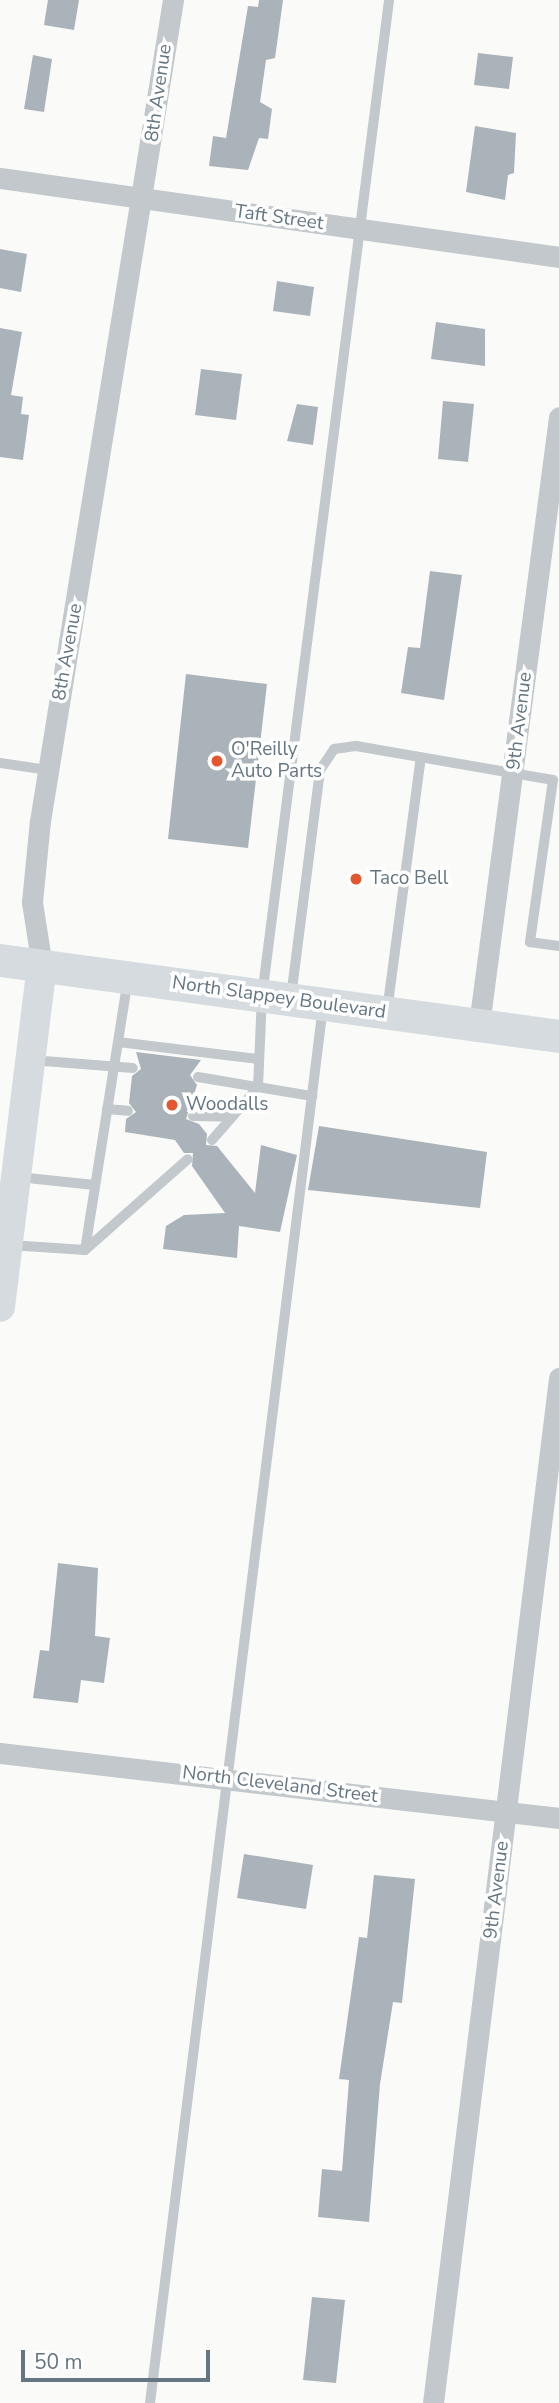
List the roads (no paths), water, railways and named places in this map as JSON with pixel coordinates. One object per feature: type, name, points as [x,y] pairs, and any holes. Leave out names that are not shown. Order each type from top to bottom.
[{"type":"main road","name":"North Slappey Boulevard","points":[[0,960],[559,1036]]},
{"type":"street","name":"8th Avenue","points":[[0,1307],[42,965],[32,902],[48,770],[145,197],[173,0]]},
{"type":"street","name":"Taft Street","points":[[0,178],[559,257]]},
{"type":"street","name":"9th Avenue","points":[[479,1025],[559,417]]},
{"type":"street","name":"9th Avenue","points":[[433,2403],[559,1378]]},
{"type":"street","name":"North Cleveland Street","points":[[0,1752],[559,1818]]},
{"type":"lane","points":[[276,998],[360,229],[389,0]]},
{"type":"lane","points":[[212,1140],[258,1087],[259,1059],[276,998],[320,770],[334,749],[356,746],[553,780],[530,942],[559,946]]},
{"type":"lane","points":[[386,1013],[421,757]]},
{"type":"lane","points":[[0,763],[48,770]]},
{"type":"lane","points":[[85,1250],[128,977]]},
{"type":"lane","points":[[150,2403],[323,1004]]},
{"type":"lane","points":[[118,1042],[259,1059]]},
{"type":"lane","points":[[31,1060],[133,1068]]},
{"type":"lane","points":[[198,1077],[312,1096]]},
{"type":"lane","points":[[107,1109],[128,1111]]},
{"type":"lane","points":[[193,1116],[232,1117]]},
{"type":"lane","points":[[8,1245],[85,1250],[188,1159]]},
{"type":"lane","points":[[16,1177],[95,1185]]},
{"type":"place","name":"O'Reilly Auto Parts","points":[[217,761]]},
{"type":"place","name":"Taco Bell","points":[[356,879]]},
{"type":"place","name":"Woodalls","points":[[172,1105]]}]
